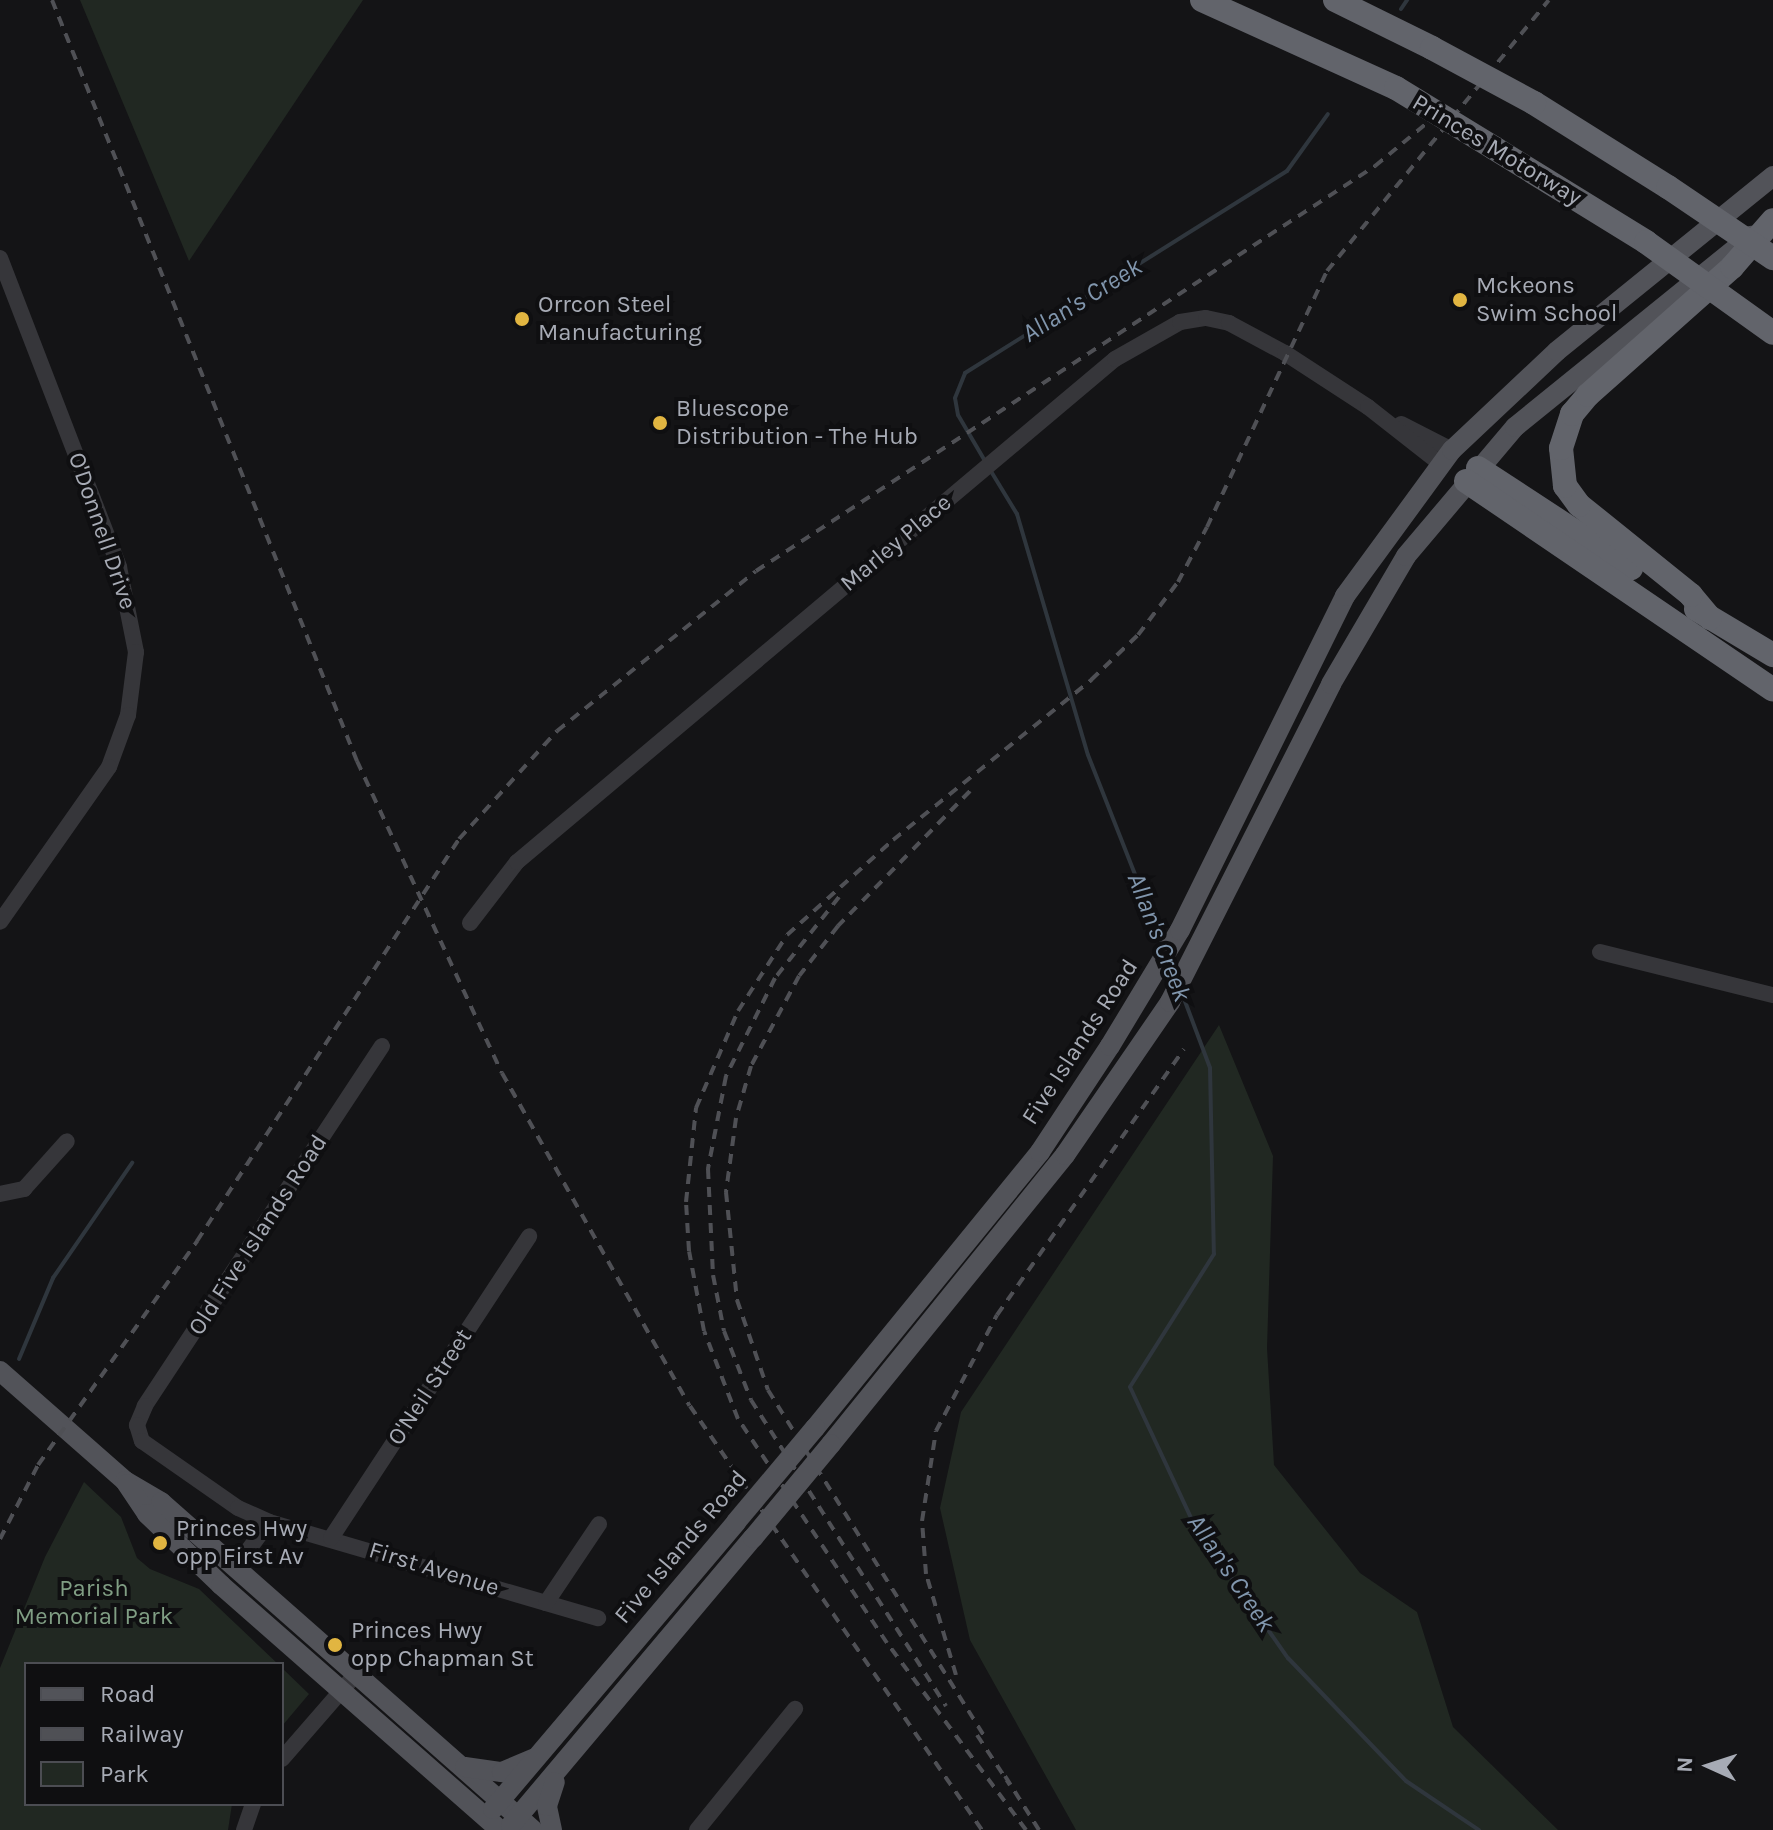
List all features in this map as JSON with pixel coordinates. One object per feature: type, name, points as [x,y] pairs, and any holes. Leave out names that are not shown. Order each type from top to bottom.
[{"type":"highway","name":"Princes Motorway","points":[[1202,0],[1396,88],[1646,242],[1773,333]]},
{"type":"highway","points":[[1335,0],[1534,103],[1668,187],[1773,258]]},
{"type":"highway","points":[[1710,618],[1691,595],[1579,505],[1565,486],[1561,448],[1572,414],[1588,395],[1732,267],[1773,220]]},
{"type":"highway","points":[[1472,475],[1773,655]]},
{"type":"highway","points":[[1472,475],[1773,690]]},
{"type":"main road","name":"Five Islands Road","points":[[493,1824],[499,1800],[815,1428],[1040,1152],[1180,930],[1345,596],[1447,458],[1557,351],[1773,176]]},
{"type":"main road","name":"Five Islands Road","points":[[520,1826],[559,1771],[831,1444],[1065,1155],[1170,1002],[1194,960],[1368,615],[1406,556],[1472,475],[1597,355],[1773,220]]},
{"type":"main road","points":[[1447,458],[1472,475]]},
{"type":"main road","points":[[1,1371],[125,1481],[161,1502],[499,1800],[520,1826]]},
{"type":"main road","points":[[125,1481],[147,1514],[221,1585],[493,1824]]},
{"type":"main road","points":[[221,1585],[235,1568]]},
{"type":"main road","points":[[461,1766],[502,1772],[540,1755]]},
{"type":"main road","points":[[552,1830],[547,1806],[559,1771]]},
{"type":"street","name":"O'Donnell Drive","points":[[0,258],[119,567],[136,652],[128,715],[109,767],[0,922]]},
{"type":"street","name":"Marley Place","points":[[470,923],[517,862],[1115,359],[1180,322],[1206,318],[1229,323],[1285,353],[1447,458]]},
{"type":"street","points":[[1600,952],[1773,995]]},
{"type":"street","name":"Old Five Islands Road","points":[[137,1425],[382,1046]]},
{"type":"street","points":[[0,1194],[24,1189],[67,1141]]},
{"type":"street","name":"O'Neil Street","points":[[331,1538],[529,1236]]},
{"type":"street","name":"First Avenue","points":[[137,1425],[152,1451],[269,1522],[598,1618]]},
{"type":"street","points":[[235,1568],[269,1522]]},
{"type":"street","points":[[546,1603],[599,1524]]},
{"type":"street","points":[[284,1757],[356,1674]]},
{"type":"street","points":[[697,1830],[795,1709]]},
{"type":"street","points":[[244,1830],[252,1806]]},
{"type":"green space","points":[[80,0],[363,0],[189,261]]},
{"type":"green space","points":[[1219,1025],[1273,1156],[1267,1348],[1274,1465],[1360,1573],[1417,1612],[1453,1727],[1558,1830],[1076,1830],[970,1640],[940,1508],[961,1412]]},
{"type":"green space","name":"Parish Memorial Park","points":[[84,1482],[121,1517],[137,1558],[150,1569],[199,1589],[276,1662],[24,1662],[24,1806],[232,1806],[228,1830],[0,1830],[0,1668],[45,1557]]},
{"type":"green space","points":[[284,1670],[309,1694],[284,1724]]},
{"type":"waterway","name":"Allan's Creek","points":[[1401,9],[1407,0]]},
{"type":"waterway","name":"Allan's Creek","points":[[985,461],[958,415],[955,398],[965,373],[1287,171],[1328,114]]},
{"type":"waterway","name":"Allan's Creek","points":[[989,468],[1017,514],[1088,755],[1162,943]]},
{"type":"waterway","name":"Allan's Creek","points":[[1183,996],[1210,1068],[1214,1254],[1130,1387],[1194,1524],[1288,1658],[1406,1781],[1479,1830]]},
{"type":"waterway","points":[[19,1359],[53,1278],[132,1163]]},
{"type":"railway","points":[[52,0],[357,761],[502,1073],[690,1406],[982,1830]]},
{"type":"railway","points":[[1026,1830],[887,1643],[738,1419],[704,1331],[689,1251],[686,1202],[696,1108],[738,1011],[787,935],[893,840],[1091,680],[1138,635],[1178,582],[1207,527],[1327,271],[1549,0]]},
{"type":"railway","points":[[0,1539],[38,1465],[197,1241],[459,839],[557,731],[756,571],[1375,166],[1444,109]]},
{"type":"railway","points":[[970,791],[838,926],[799,976],[751,1066],[736,1118],[726,1192],[737,1300],[768,1390],[987,1740]]},
{"type":"railway","points":[[839,897],[775,978],[726,1076],[708,1169],[713,1275],[724,1331],[751,1400],[946,1706]]},
{"type":"railway","points":[[956,1675],[926,1574],[922,1521],[936,1431],[997,1315],[1184,1049]]},
{"type":"railway","points":[[977,1735],[1010,1785]]},
{"type":"railway","points":[[1005,1776],[1039,1830]]},
{"type":"place","name":"Mckeons Swim School","points":[[1460,300]]},
{"type":"place","name":"Orrcon Steel Manufacturing","points":[[522,319]]},
{"type":"place","name":"Bluescope Distribution - The Hub","points":[[660,423]]},
{"type":"place","name":"Princes Hwy opp First Av","points":[[160,1543]]},
{"type":"place","name":"Princes Hwy opp Chapman St","points":[[335,1645]]}]
